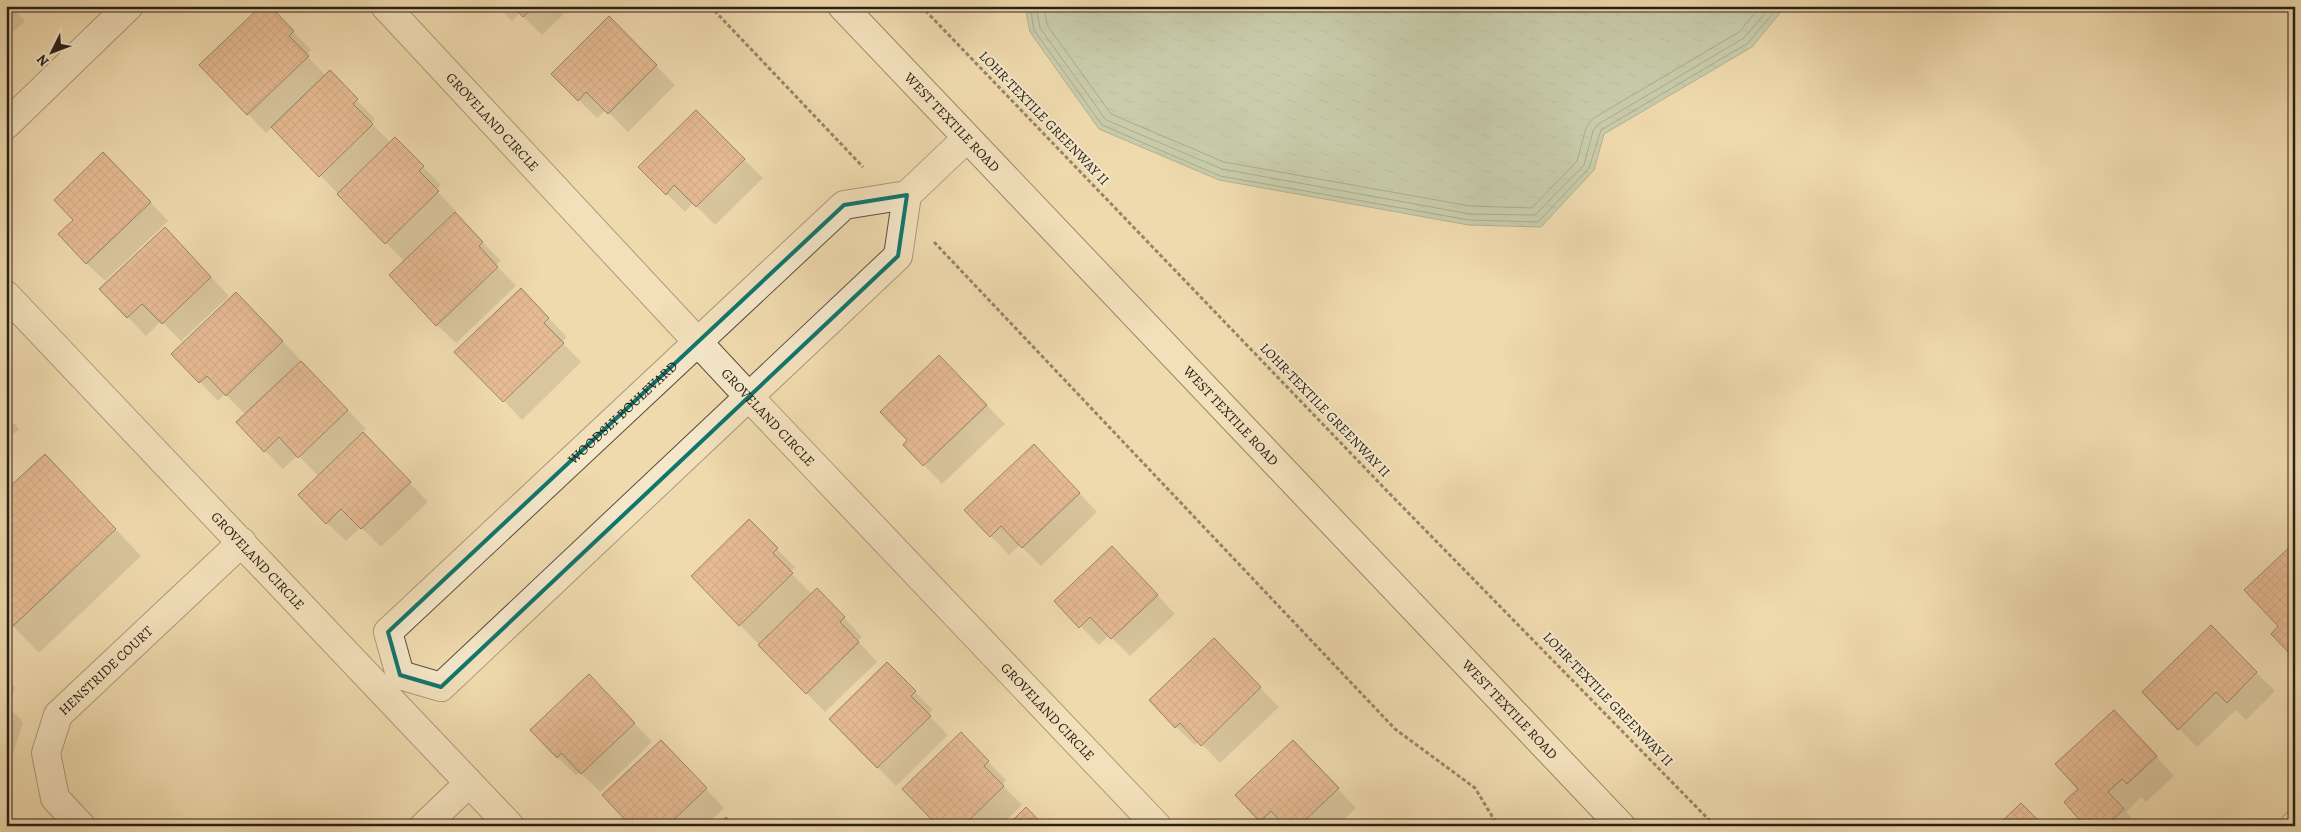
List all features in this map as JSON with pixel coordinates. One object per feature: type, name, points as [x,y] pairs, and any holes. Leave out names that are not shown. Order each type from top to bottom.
[{"type":"street","points":[[6,125],[129,6]]},
{"type":"street","name":"GROVELAND CIRCLE","points":[[385,6],[750,397],[1156,826]]},
{"type":"street","name":"WEST TEXTILE ROAD","points":[[842,6],[1620,826]]},
{"type":"street","points":[[392,683],[441,687],[750,397],[898,256],[901,201],[967,138]]},
{"type":"street","name":"WOODSLY BOULEVARD","points":[[392,683],[388,632],[844,206],[901,201]]},
{"type":"street","name":"GROVELAND CIRCLE","points":[[6,294],[242,542],[392,683],[469,782],[510,826]]},
{"type":"street","name":"HENSTRIDE COURT","points":[[81,826],[55,798],[46,753],[58,715],[242,542]]},
{"type":"street","points":[[424,826],[469,782]]},
{"type":"path","points":[[710,6],[901,201],[1395,729],[1475,788],[1498,826]]},
{"type":"path","name":"LOHR-TEXTILE GREENWAY II","points":[[921,6],[1260,359],[1715,826]]},
{"type":"highlighted area","points":[[907,195],[898,256],[441,687],[400,675],[388,632],[844,205]]},
{"type":"water","points":[[1025,6],[1785,7],[1752,47],[1604,134],[1594,170],[1541,227],[1469,225],[1219,180],[1099,129],[1030,32]]},
{"type":"building","points":[[261,6],[270,6],[294,31],[289,36],[309,56],[247,115],[199,65]]},
{"type":"building","points":[[512,6],[535,6],[523,17]]},
{"type":"building","points":[[609,16],[657,65],[608,114],[586,92],[578,101],[551,74]]},
{"type":"building","points":[[330,70],[358,99],[353,104],[373,124],[319,177],[271,127]]},
{"type":"building","points":[[696,110],[745,159],[696,207],[674,185],[666,195],[638,167]]},
{"type":"building","points":[[395,137],[424,166],[419,171],[439,191],[385,244],[337,194]]},
{"type":"building","points":[[103,152],[151,202],[86,264],[58,234],[73,220],[54,200]]},
{"type":"building","points":[[455,212],[483,242],[479,246],[498,267],[436,326],[389,275]]},
{"type":"building","points":[[165,227],[211,277],[162,324],[142,304],[127,318],[99,289]]},
{"type":"building","points":[[521,288],[549,318],[544,323],[564,343],[503,402],[454,352]]},
{"type":"building","points":[[236,292],[283,341],[226,396],[207,376],[199,383],[171,354]]},
{"type":"building","points":[[939,355],[987,405],[923,466],[903,445],[907,440],[880,412]]},
{"type":"building","points":[[301,361],[348,410],[298,458],[279,437],[264,452],[236,422]]},
{"type":"building","points":[[363,432],[411,482],[361,529],[341,509],[326,524],[298,495]]},
{"type":"building","points":[[1034,444],[1080,493],[1022,548],[1001,526],[990,537],[964,510]]},
{"type":"building","points":[[45,454],[116,529],[12,627],[6,621],[6,490]]},
{"type":"building","points":[[749,519],[778,548],[773,553],[793,573],[739,626],[691,576]]},
{"type":"building","points":[[2295,542],[2295,659],[2271,634],[2278,626],[2244,590]]},
{"type":"building","points":[[1112,546],[1158,595],[1111,639],[1090,617],[1079,628],[1054,601]]},
{"type":"building","points":[[817,588],[845,617],[840,622],[859,642],[806,694],[758,645]]},
{"type":"building","points":[[2211,625],[2257,672],[2227,703],[2216,692],[2178,730],[2142,692]]},
{"type":"building","points":[[1214,638],[1261,687],[1201,746],[1180,723],[1175,728],[1149,700]]},
{"type":"building","points":[[887,662],[916,691],[911,696],[931,716],[877,768],[829,719]]},
{"type":"building","points":[[589,674],[635,723],[581,774],[561,753],[557,758],[530,730]]},
{"type":"building","points":[[2114,710],[2157,756],[2127,784],[2122,779],[2108,792],[2124,809],[2106,826],[2085,826],[2064,802],[2078,789],[2055,764]]},
{"type":"building","points":[[961,732],[989,761],[984,766],[1004,786],[963,826],[938,826],[902,789]]},
{"type":"building","points":[[661,740],[707,788],[667,826],[639,826],[633,819],[628,823],[602,795]]},
{"type":"building","points":[[1293,740],[1339,788],[1299,826],[1285,826],[1271,811],[1260,822],[1235,795]]},
{"type":"building","points":[[2021,803],[2044,826],[1997,826]]},
{"type":"building","points":[[1026,807],[1044,826],[1007,826]]},
{"type":"building","points":[[726,817],[735,826],[717,826]]}]
